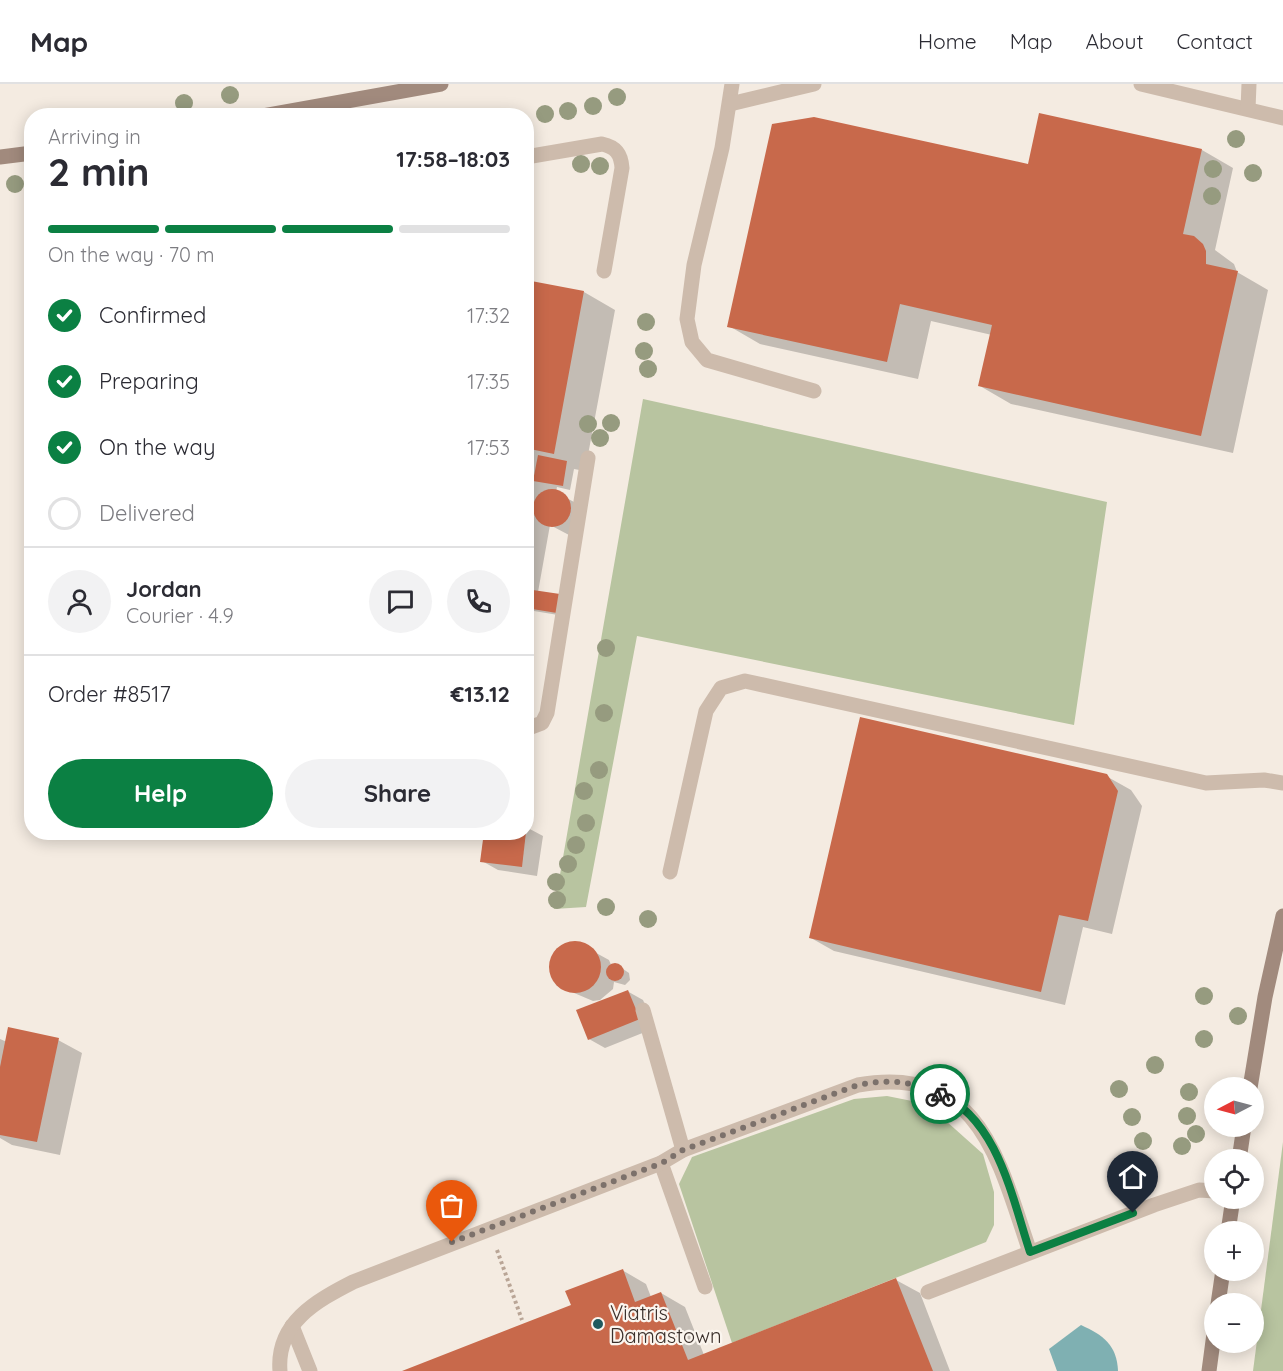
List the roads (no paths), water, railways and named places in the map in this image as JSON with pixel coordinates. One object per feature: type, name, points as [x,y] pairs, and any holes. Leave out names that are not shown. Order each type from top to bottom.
[{"type":"street","points":[[326,108],[441,84]]},
{"type":"street","points":[[0,157],[24,154]]},
{"type":"street","points":[[1252,1077],[1264,997],[1283,916]]},
{"type":"street","points":[[1209,1371],[1211,1353]]},
{"type":"lane","points":[[732,84],[730,104],[694,265],[687,319],[692,342],[707,360],[814,391]]},
{"type":"lane","points":[[730,104],[814,84]]},
{"type":"lane","points":[[1141,84],[1283,118]]},
{"type":"lane","points":[[1248,109],[1249,84]]},
{"type":"lane","points":[[534,156],[602,144],[612,146],[621,158],[622,168],[604,271]]},
{"type":"lane","points":[[534,726],[542,723],[547,713],[588,458]]},
{"type":"lane","points":[[670,872],[706,711],[722,688],[745,681],[1206,783],[1264,780],[1283,783]]},
{"type":"lane","points":[[643,1010],[683,1150]]},
{"type":"lane","points":[[280,1371],[279,1358],[292,1326],[301,1313],[353,1282],[662,1163],[683,1150],[858,1085],[891,1081],[925,1087],[958,1104],[984,1132],[996,1153],[1030,1252]]},
{"type":"lane","points":[[662,1163],[705,1287]]},
{"type":"lane","points":[[928,1292],[1030,1252],[1199,1190],[1204,1190]]},
{"type":"lane","points":[[292,1326],[310,1371]]},
{"type":"water","points":[[1081,1325],[1102,1337],[1112,1348],[1118,1371],[1057,1371],[1049,1349]]},
{"type":"place","name":"Viatris Damastown","points":[[598,1324]]}]
